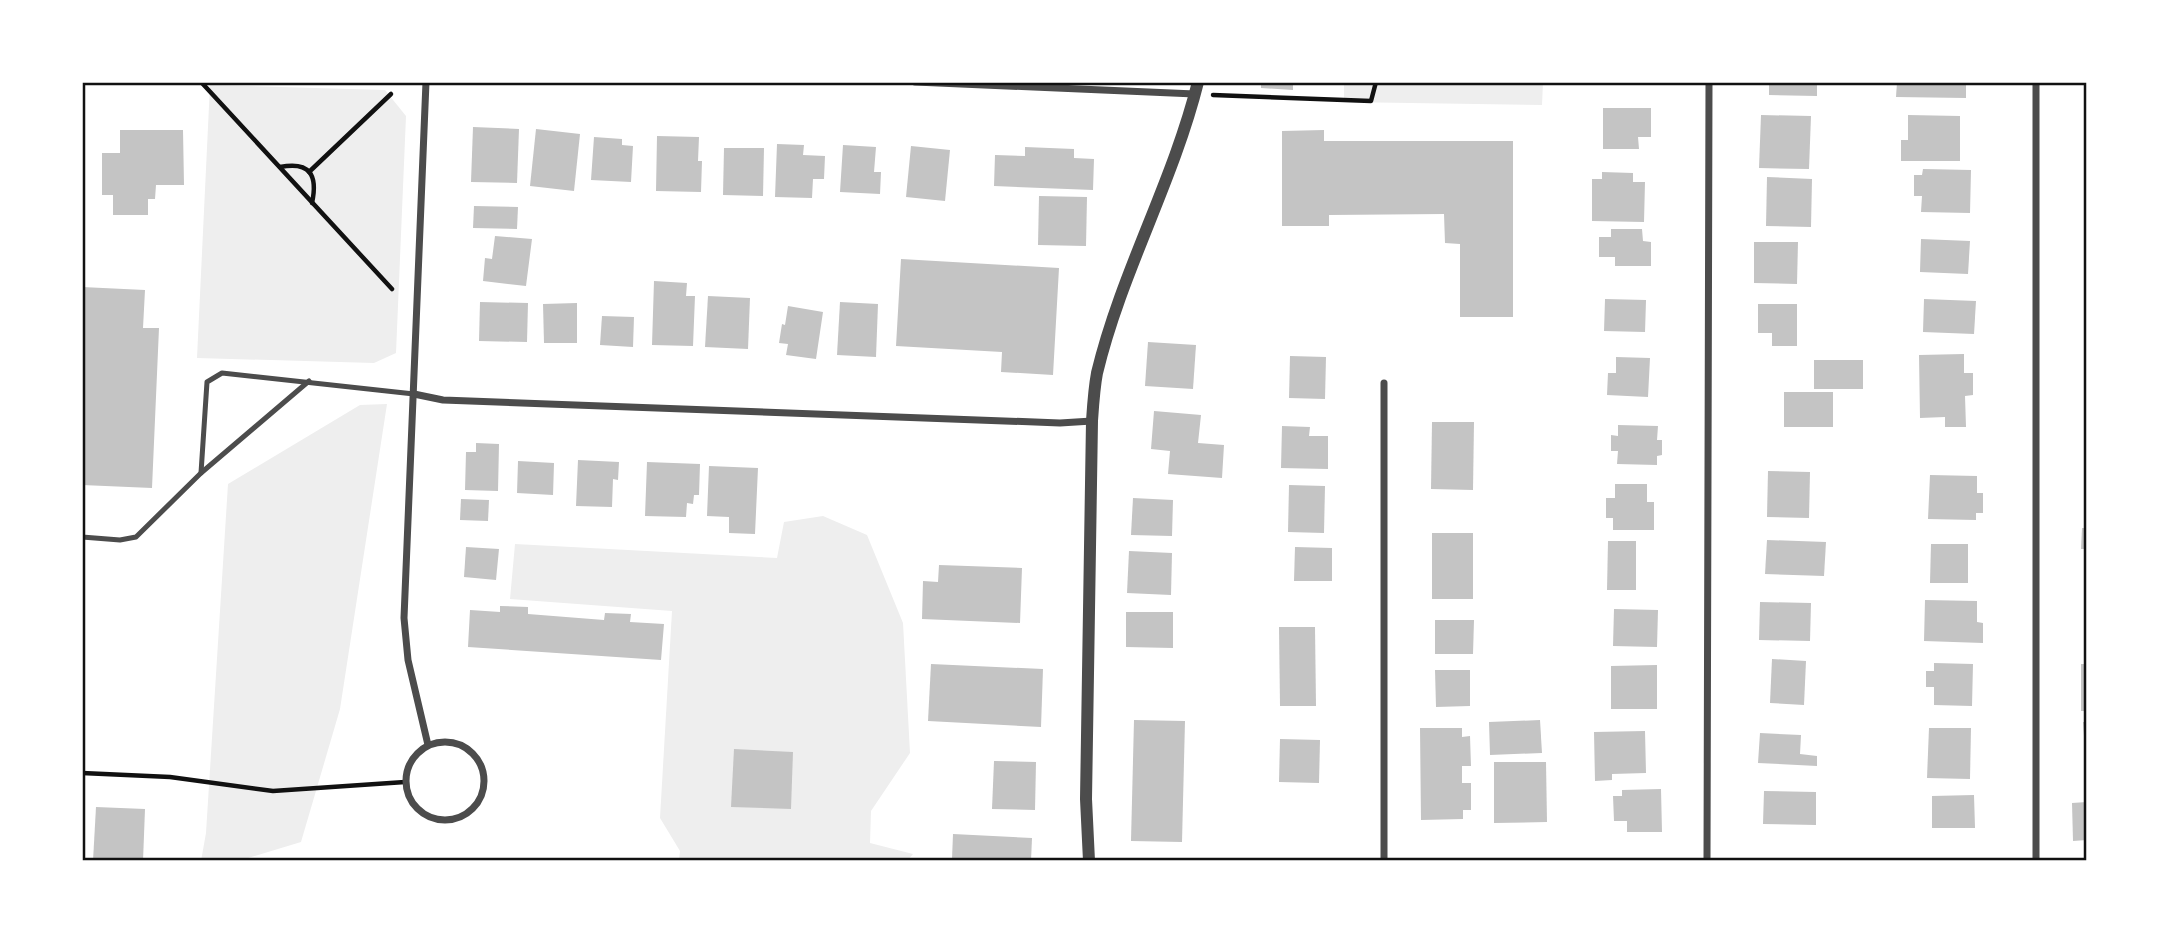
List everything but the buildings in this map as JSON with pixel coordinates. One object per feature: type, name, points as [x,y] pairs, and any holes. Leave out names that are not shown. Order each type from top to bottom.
[{"type":"street","points":[[426,82],[404,618],[408,660],[428,745]]},
{"type":"street","points":[[915,82],[1197,88],[1184,132],[1107,337],[1097,376],[1092,421],[1086,799],[1089,861]]},
{"type":"street","points":[[1707,861],[1709,82]]},
{"type":"street","points":[[2036,82],[2036,861]]},
{"type":"street","points":[[1384,383],[1384,861]]},
{"type":"street","points":[[414,394],[443,400],[1060,423],[1092,421]]},
{"type":"street","points":[[441,742],[454,743],[475,756],[482,768],[484,781],[482,794],[476,805],[466,814],[443,820],[431,818],[413,804],[405,782],[411,760],[428,745],[441,742]]},
{"type":"lane","points":[[201,473],[207,382],[222,373],[414,394]]},
{"type":"lane","points":[[82,537],[120,540],[136,537],[201,473],[309,381]]},
{"type":"path","points":[[1197,88],[1371,101],[1376,82]]},
{"type":"path","points":[[202,83],[392,289]]},
{"type":"path","points":[[309,172],[391,94]]},
{"type":"path","points":[[280,167],[295,164],[309,172],[313,177],[315,190],[312,203]]},
{"type":"path","points":[[82,773],[170,777],[273,791],[405,782]]},
{"type":"shaded area","points":[[1344,82],[1543,82],[1542,105],[1344,102]]},
{"type":"shaded area","points":[[210,85],[385,90],[406,116],[396,353],[374,363],[197,358]]},
{"type":"shaded area","points":[[387,404],[340,709],[301,842],[248,858],[247,861],[201,861],[206,833],[228,484],[360,405]]},
{"type":"shaded area","points":[[823,516],[867,535],[903,623],[910,753],[871,811],[870,843],[913,854],[907,861],[679,861],[680,851],[660,818],[672,611],[510,599],[515,544],[777,558],[784,522]]}]
